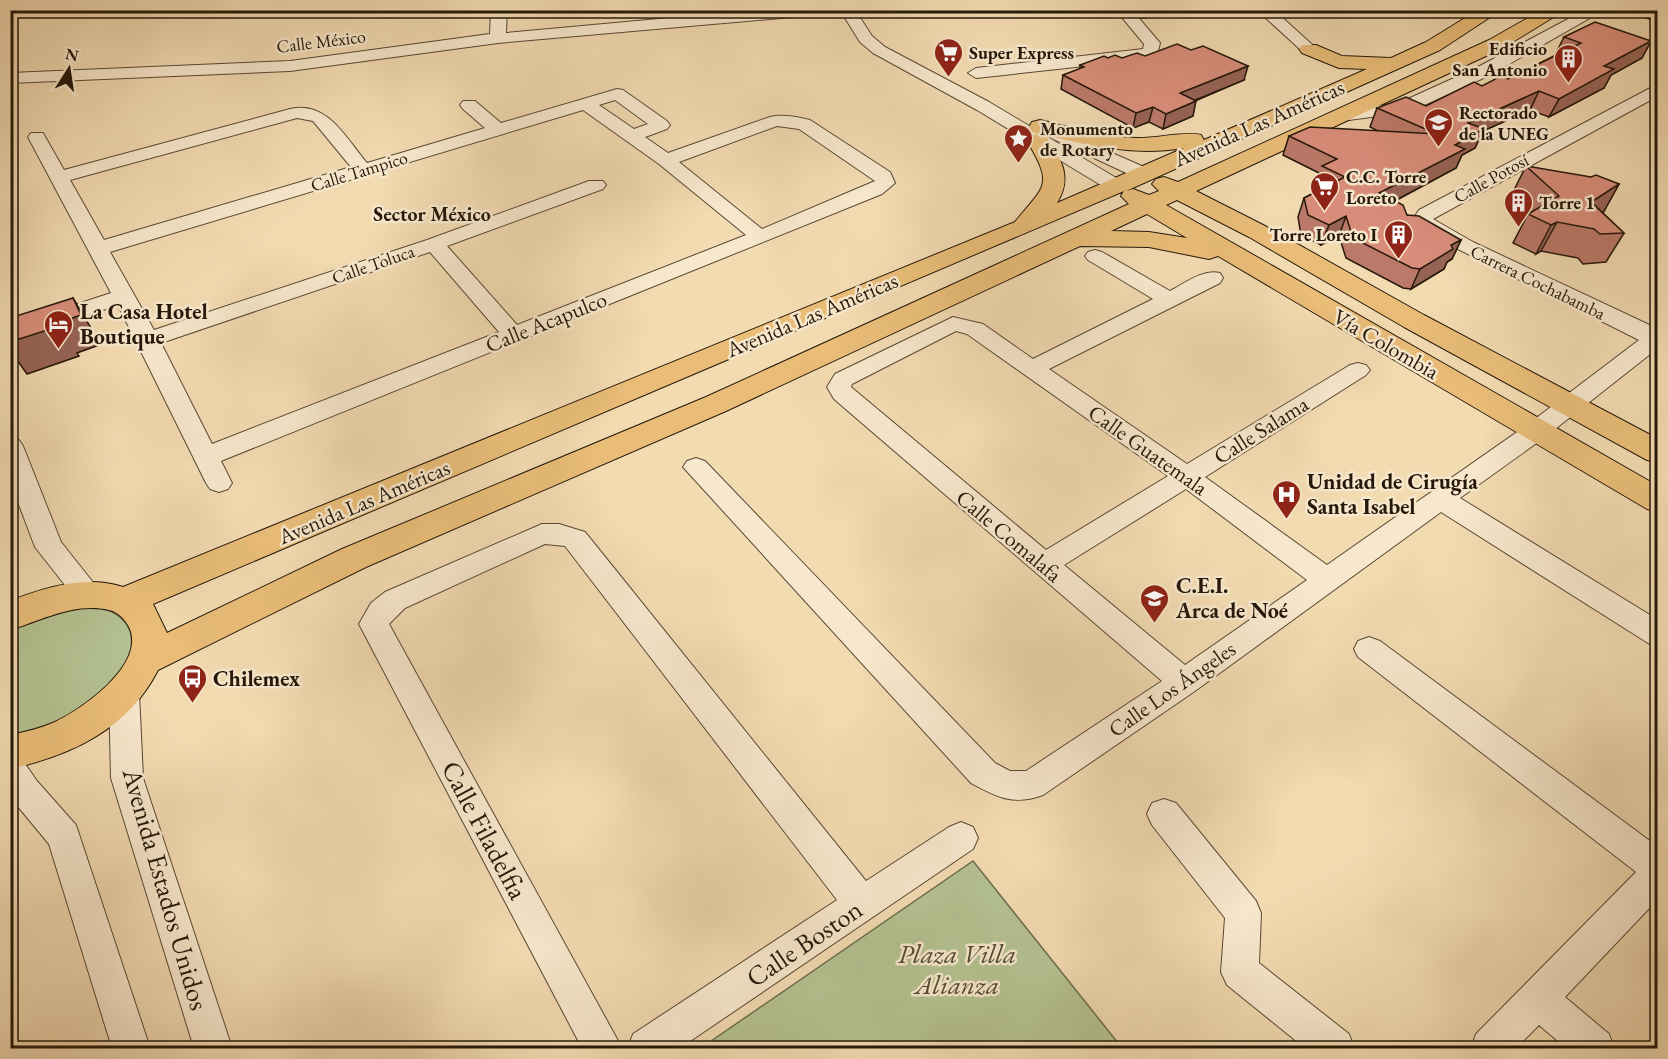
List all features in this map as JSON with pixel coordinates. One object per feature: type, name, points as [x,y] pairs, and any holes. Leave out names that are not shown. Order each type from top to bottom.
[{"type":"main road","name":"Avenida Las Américas","points":[[124,601],[1019,229],[1399,62],[1433,46],[1492,10]]},
{"type":"main road","name":"Avenida Las Américas","points":[[147,659],[354,558],[716,404],[1496,44],[1556,10]]},
{"type":"main road","points":[[1309,49],[1327,58],[1351,64],[1399,62]]},
{"type":"main road","points":[[1309,49],[1316,74],[1312,99]]},
{"type":"main road","points":[[1039,134],[1113,144],[1149,146],[1169,145],[1242,130]]},
{"type":"main road","points":[[1019,229],[1038,213],[1050,196],[1053,183],[1054,170],[1039,134]]},
{"type":"main road","points":[[1264,151],[1241,170],[1235,182],[1235,194],[1239,208],[1269,239]]},
{"type":"main road","name":"Vía Colombia","points":[[1144,174],[1269,239],[1414,321],[1658,453]]},
{"type":"main road","name":"Vía Colombia","points":[[1116,186],[1658,501]]},
{"type":"main road","points":[[1056,246],[1087,240],[1131,238],[1193,246],[1256,268]]},
{"type":"main road","points":[[10,616],[31,606],[65,596],[89,595],[124,601],[141,614],[150,634],[147,659],[131,686],[107,711],[74,732],[38,747],[10,752]]},
{"type":"street","points":[[10,18],[23,10]]},
{"type":"street","points":[[498,38],[499,10]]},
{"type":"street","name":"Calle México","points":[[10,78],[290,66],[670,17],[815,10]]},
{"type":"street","points":[[847,10],[866,39],[879,51],[1039,134],[1144,174]]},
{"type":"street","points":[[976,73],[1150,52],[1152,44],[1123,10]]},
{"type":"street","points":[[1264,10],[1309,49]]},
{"type":"street","name":"Avenida Las Américas","points":[[1341,116],[1403,108],[1482,72],[1597,10]]},
{"type":"street","name":"Calle Potosí","points":[[1423,219],[1426,214],[1655,92]]},
{"type":"street","name":"Calle Tampico","points":[[100,248],[617,94],[662,125],[632,136]]},
{"type":"street","points":[[585,103],[666,160],[760,237]]},
{"type":"street","points":[[469,105],[498,129]]},
{"type":"street","points":[[58,177],[296,112],[319,117],[363,170]]},
{"type":"street","name":"Calle Acapulco","points":[[205,457],[760,237],[885,183],[883,176],[804,124],[789,121],[776,121],[666,160]]},
{"type":"street","points":[[1039,134],[1116,186]]},
{"type":"street","points":[[37,137],[100,248],[219,483]]},
{"type":"street","name":"Calle Toluca","points":[[148,340],[434,244],[596,186]]},
{"type":"street","name":"Carrera Cochabamba","points":[[1423,219],[1427,226],[1466,246],[1656,338]]},
{"type":"street","points":[[434,244],[514,334]]},
{"type":"street","points":[[1095,256],[1169,299]]},
{"type":"street","points":[[1033,368],[1212,278]]},
{"type":"street","points":[[10,334],[124,296]]},
{"type":"street","name":"Calle Guatemala","points":[[839,387],[843,379],[953,324],[966,325],[1033,368],[1326,579]]},
{"type":"street","name":"Calle Los Ángeles","points":[[696,467],[983,773],[1007,786],[1031,785],[1184,682],[1536,431],[1656,338]]},
{"type":"street","name":"Calle Salama","points":[[1043,565],[1358,370]]},
{"type":"street","name":"Calle Comalafa","points":[[839,387],[842,394],[1184,682]]},
{"type":"street","points":[[10,446],[49,547],[89,595]]},
{"type":"street","points":[[1441,498],[1658,635]]},
{"type":"street","name":"Calle Filadelfia","points":[[603,1048],[374,624],[381,611],[395,600],[542,534],[559,534],[575,539],[862,904]]},
{"type":"street","points":[[1369,649],[1658,868]]},
{"type":"street","name":"Avenida Estados Unidos","points":[[124,693],[128,778],[213,1048]]},
{"type":"street","points":[[10,768],[25,791],[64,836],[131,1048]]},
{"type":"street","points":[[1164,814],[1243,913],[1240,972],[1335,1048]]},
{"type":"street","name":"Calle Boston","points":[[647,1048],[961,838]]},
{"type":"street","points":[[1490,1048],[1658,874]]},
{"type":"street","points":[[1538,999],[1584,1040]]},
{"type":"green space","points":[[82,605],[103,608],[112,612],[128,627],[131,647],[124,669],[118,679],[103,694],[71,715],[35,730],[11,734],[10,627]]},
{"type":"green space","name":"Plaza Villa Alianza","points":[[973,861],[1122,1048],[701,1048]]},
{"type":"building","points":[[1595,22],[1651,41],[1604,66],[1614,69],[1559,99],[1539,91],[1468,123],[1484,129],[1455,145],[1465,149],[1379,193],[1403,205],[1407,215],[1419,216],[1461,240],[1451,245],[1453,249],[1420,269],[1412,268],[1353,238],[1346,216],[1329,225],[1308,215],[1304,198],[1345,177],[1322,166],[1337,159],[1289,136],[1310,127],[1437,134],[1377,108],[1406,97],[1426,106],[1474,82],[1482,86],[1501,76],[1508,79],[1581,43],[1564,37]]},
{"type":"building","points":[[1177,44],[1191,50],[1203,46],[1248,66],[1180,93],[1196,101],[1166,114],[1153,107],[1136,113],[1063,75],[1084,67],[1080,65],[1104,56],[1108,58],[1115,55],[1122,58],[1137,53],[1145,56]]},
{"type":"building","points":[[1526,166],[1591,177],[1596,175],[1619,184],[1591,202],[1624,233],[1600,234],[1594,229],[1557,222],[1551,225],[1528,214],[1559,196]]},
{"type":"building","points":[[73,298],[81,315],[58,323],[60,326],[10,342],[10,318]]},
{"type":"place","name":"Super Express","points":[[948,78]]},
{"type":"place","name":"Edificio San Antonio","points":[[1568,84]]},
{"type":"place","name":"Rectorado de la UNEG","points":[[1438,148]]},
{"type":"place","name":"Monumento de Rotary","points":[[1019,164]]},
{"type":"place","name":"C.C. Torre Loreto","points":[[1325,212]]},
{"type":"place","name":"Torre 1","points":[[1518,228]]},
{"type":"place","name":"Torre Loreto I","points":[[1398,260]]},
{"type":"place","name":"La Casa Hotel Boutique","points":[[59,350]]},
{"type":"place","name":"Unidad de Cirugía Santa Isabel","points":[[1286,520]]},
{"type":"place","name":"C.E.I. Arca de Noé","points":[[1155,624]]},
{"type":"place","name":"Chilemex","points":[[192,704]]},
{"type":"district","name":"Sector México","points":[[432,214]]}]
